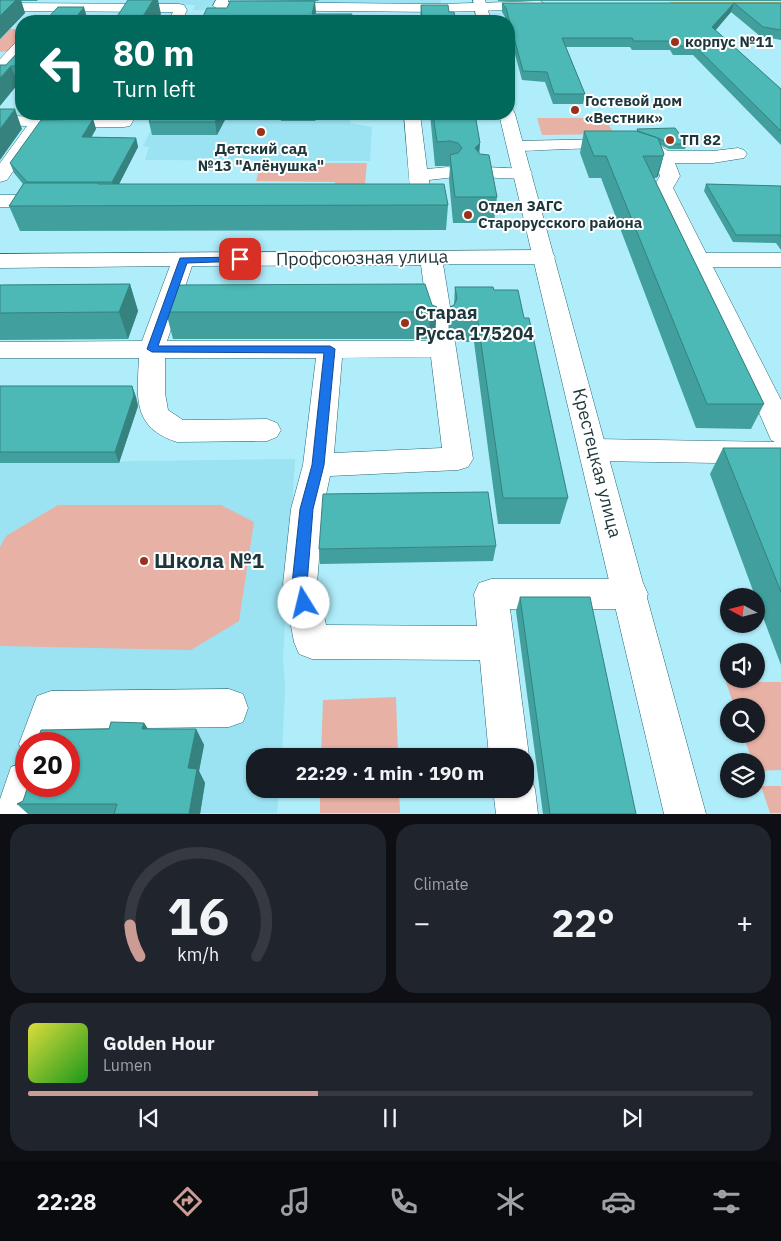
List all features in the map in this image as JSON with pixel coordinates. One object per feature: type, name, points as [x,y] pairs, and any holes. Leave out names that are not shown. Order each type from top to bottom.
[{"type":"street","points":[[222,0],[220,6],[439,8],[482,11]]},
{"type":"street","points":[[449,15],[552,5]]},
{"type":"street","points":[[48,15],[56,6]]},
{"type":"street","points":[[7,7],[179,8],[178,15]]},
{"type":"street","points":[[115,15],[120,8]]},
{"type":"street","points":[[0,68],[15,52]]},
{"type":"street","points":[[0,120],[15,120]]},
{"type":"street","points":[[0,176],[7,156],[39,120]]},
{"type":"street","points":[[82,120],[124,122],[125,120]]},
{"type":"street","points":[[379,197],[421,197],[413,120]]},
{"type":"street","name":"Крестецкая улица","points":[[509,120],[631,594],[685,814]]},
{"type":"street","points":[[485,173],[519,159],[630,145],[657,151],[664,157],[670,176],[663,188],[768,400],[781,433]]},
{"type":"street","points":[[664,157],[713,157],[738,154]]},
{"type":"street","points":[[420,175],[448,173]]},
{"type":"street","points":[[0,201],[68,200]]},
{"type":"street","name":"Профсоюзная улица","points":[[0,261],[544,257]]},
{"type":"street","points":[[318,465],[458,459],[431,258]]},
{"type":"street","points":[[183,260],[152,349],[151,393],[155,415],[177,431],[267,430]]},
{"type":"street","points":[[698,260],[781,260]]},
{"type":"street","points":[[0,350],[330,349],[442,338]]},
{"type":"street","points":[[330,349],[318,465],[307,509],[300,584],[312,642],[495,643]]},
{"type":"street","points":[[594,450],[781,453]]},
{"type":"street","points":[[509,748],[495,643],[491,594],[631,594]]},
{"type":"street","points":[[43,732],[51,710],[229,708]]},
{"type":"street","points":[[16,814],[21,797]]},
{"type":"street","points":[[515,798],[517,814]]},
{"type":"shaded area","points":[[141,0],[441,0],[441,4],[437,12],[241,11],[193,10],[195,5],[139,4]]},
{"type":"shaded area","points":[[10,29],[15,29],[15,47],[12,50],[0,52],[0,39]]},
{"type":"shaded area","points":[[537,118],[603,118],[614,134],[542,135]]},
{"type":"shaded area","name":"Детский сад №13 \"Алёнушка\"","points":[[154,120],[350,120],[350,123],[372,127],[370,161],[145,160],[149,147],[143,146],[154,124]]},
{"type":"shaded area","points":[[261,163],[367,163],[364,193],[334,193],[335,182],[256,181]]},
{"type":"shaded area","name":"Школа №1","points":[[295,459],[283,658],[285,688],[282,748],[246,748],[246,798],[278,798],[277,813],[0,813],[0,463]]},
{"type":"shaded area","points":[[58,505],[221,505],[254,522],[239,621],[191,650],[0,646],[0,547],[6,536]]},
{"type":"shaded area","points":[[765,682],[781,682],[781,770],[765,771],[765,753],[749,753],[746,743],[765,743],[765,698],[731,698],[728,688],[765,688]]},
{"type":"shaded area","points":[[396,697],[398,748],[321,748],[323,700]]},
{"type":"shaded area","points":[[765,786],[781,786],[781,813],[770,813],[765,798]]},
{"type":"shaded area","points":[[320,798],[399,798],[400,813],[320,813]]},
{"type":"building","points":[[0,0],[16,0],[0,16]]},
{"type":"building","points":[[128,0],[153,0],[144,15],[118,15]]},
{"type":"building","points":[[230,1],[315,1],[312,14],[352,14],[204,15],[207,8],[227,8]]},
{"type":"building","points":[[502,3],[734,3],[712,27],[781,89],[781,131],[695,46],[675,46],[672,41],[634,41],[632,38],[562,38],[585,94],[554,94],[547,72],[523,71],[515,41],[515,15],[508,15]]},
{"type":"building","points":[[734,3],[781,3],[781,30],[763,27]]},
{"type":"building","points":[[421,5],[448,5],[449,12],[454,12],[455,15],[422,15]]},
{"type":"building","points":[[58,7],[84,7],[78,15],[51,15]]},
{"type":"building","points":[[15,55],[15,66],[11,66],[0,78],[0,65],[6,65]]},
{"type":"building","points":[[0,109],[15,109],[0,129]]},
{"type":"building","points":[[41,120],[92,120],[82,137],[136,138],[112,182],[27,182],[10,163]]},
{"type":"building","points":[[150,120],[216,120],[215,122],[149,122]]},
{"type":"building","points":[[434,120],[476,120],[480,143],[475,148],[480,154],[489,155],[497,197],[455,197],[450,155],[458,153],[462,148],[458,143],[450,141],[437,142]]},
{"type":"building","points":[[675,128],[687,144],[670,144],[637,129]]},
{"type":"building","points":[[584,131],[636,131],[658,138],[663,156],[643,156],[764,404],[707,404],[606,156],[594,156]]},
{"type":"building","points":[[24,183],[444,184],[448,205],[9,206]]},
{"type":"building","points":[[706,184],[781,186],[781,237],[780,235],[736,235]]},
{"type":"building","points":[[130,284],[119,312],[0,313],[0,285]]},
{"type":"building","points":[[425,284],[432,305],[437,307],[430,312],[166,312],[175,285]]},
{"type":"building","points":[[455,287],[493,287],[494,290],[518,290],[524,318],[529,318],[568,498],[503,498],[477,315],[459,315],[455,308],[450,307],[454,305],[457,299]]},
{"type":"building","points":[[0,386],[132,386],[134,395],[115,452],[0,452]]},
{"type":"building","points":[[723,448],[781,448],[781,592]]},
{"type":"building","points":[[488,492],[496,546],[319,549],[323,494]]},
{"type":"building","points":[[520,597],[590,597],[636,814],[550,814]]},
{"type":"building","points":[[111,722],[144,723],[142,729],[196,729],[188,768],[197,769],[189,814],[114,814],[117,804],[17,804],[23,801],[24,797],[80,797],[80,732],[40,732],[41,730],[109,729]]},
{"type":"waterway","points":[[671,3],[781,3]]},
{"type":"place","name":"корпус №11","points":[[675,42]]},
{"type":"place","name":"Гостевой дом «Вестник»","points":[[575,110]]},
{"type":"place","name":"Детский сад №13 \"Алёнушка\"","points":[[261,132]]},
{"type":"place","name":"ТП 82","points":[[670,140]]},
{"type":"place","name":"Отдел ЗАГС Старорусского района","points":[[468,215]]},
{"type":"place","name":"Старая Русса 175204","points":[[405,323]]},
{"type":"place","name":"Школа №1","points":[[144,561]]},
{"type":"route","points":[[240,259],[183,260],[152,349],[330,349],[318,465],[307,509],[300,584],[304,603]]}]
